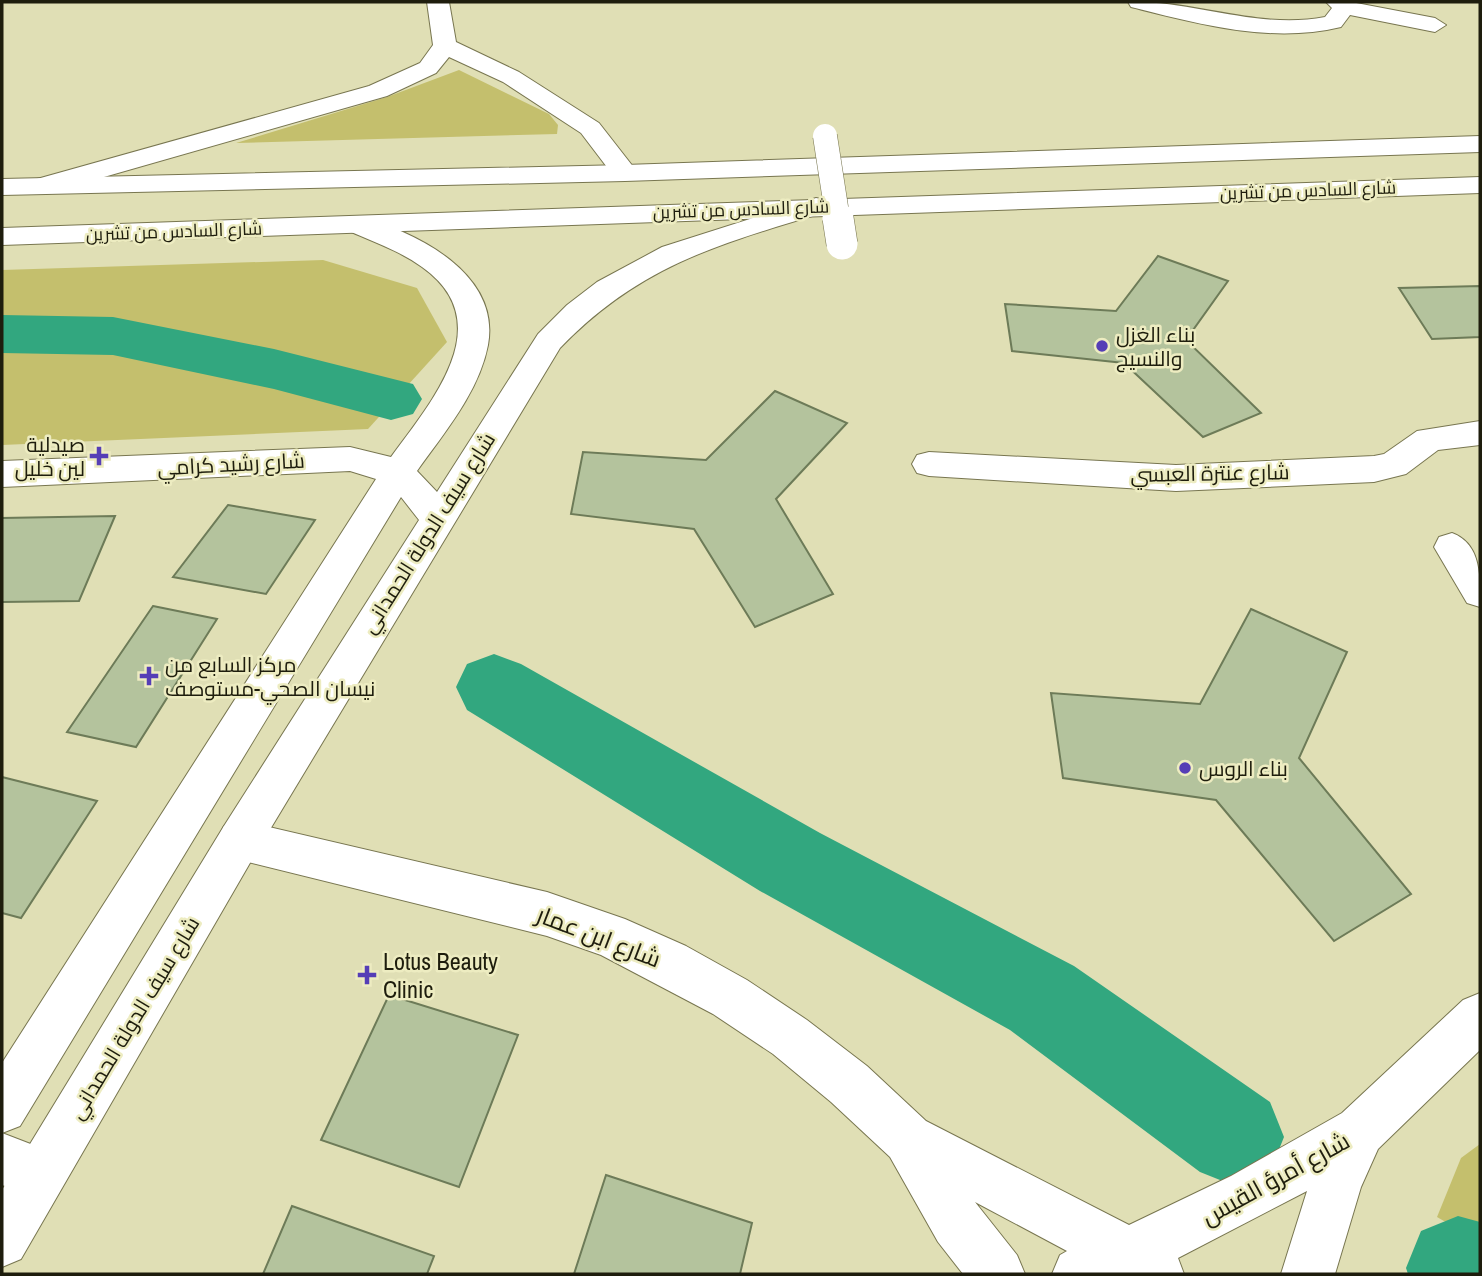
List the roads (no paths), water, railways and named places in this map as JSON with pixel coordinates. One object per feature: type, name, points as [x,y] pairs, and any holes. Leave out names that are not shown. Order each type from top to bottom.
[{"type":"main road","points":[[46,186],[378,91],[428,68],[445,46],[438,2]]},
{"type":"main road","points":[[1139,2],[1236,21],[1316,27],[1333,22],[1340,4],[1435,25]]},
{"type":"main road","points":[[445,46],[511,77],[590,128],[625,173]]},
{"type":"main road","points":[[825,136],[842,244]]},
{"type":"main road","name":"شارع السادس من تشرين","points":[[2,187],[625,173],[1480,144]]},
{"type":"main road","name":"شارع السادس من تشرين","points":[[2,237],[816,206],[1480,185]]},
{"type":"main road","name":"شارع سيف الدولة الحمداني","points":[[2,1240],[21,1166],[239,841],[549,341],[588,301],[635,269],[670,252],[816,206]]},
{"type":"main road","points":[[2,1108],[398,473],[466,373],[473,352],[473,312],[454,279],[439,265],[359,225]]},
{"type":"main road","name":"شارع عنترة العبسي","points":[[929,464],[1176,478],[1374,469],[1394,465],[1429,439],[1480,433]]},
{"type":"main road","name":"شارع رشيد كرامي","points":[[2,474],[350,458],[379,463],[398,473],[423,496],[437,519]]},
{"type":"main road","points":[[1452,547],[1480,592]]},
{"type":"main road","name":"شارع ابن عمار","points":[[239,841],[547,914],[609,935],[669,963],[730,997],[790,1037],[849,1084],[908,1139],[1143,1264]]},
{"type":"main road","points":[[1360,1131],[1480,1017]]},
{"type":"main road","name":"شارع أمرؤ القيس","points":[[1079,1274],[1143,1264],[1250,1195],[1360,1131]]},
{"type":"main road","name":"شارع أمرؤ القيس","points":[[1308,1274],[1336,1184],[1360,1131]]},
{"type":"main road","name":"شارع ابن عمار","points":[[908,1139],[957,1223],[999,1274]]},
{"type":"waterway","points":[[2,334],[113,336],[274,369],[391,399]]},
{"type":"waterway","points":[[494,687],[790,862],[1042,998],[1235,1137]]},
{"type":"waterway","points":[[1458,1268],[1478,1274]]},
{"type":"place","name":"بناء الغزل والنسيج","points":[[1102,346]]},
{"type":"place","name":"صيدلية لين خليل","points":[[99,456]]},
{"type":"place","name":"مركز السابع من نيسان الصحي-مستوصف","points":[[149,676]]},
{"type":"place","name":"بناء الروس","points":[[1185,768]]},
{"type":"place","name":"Lotus Beauty Clinic","points":[[367,975]]}]
